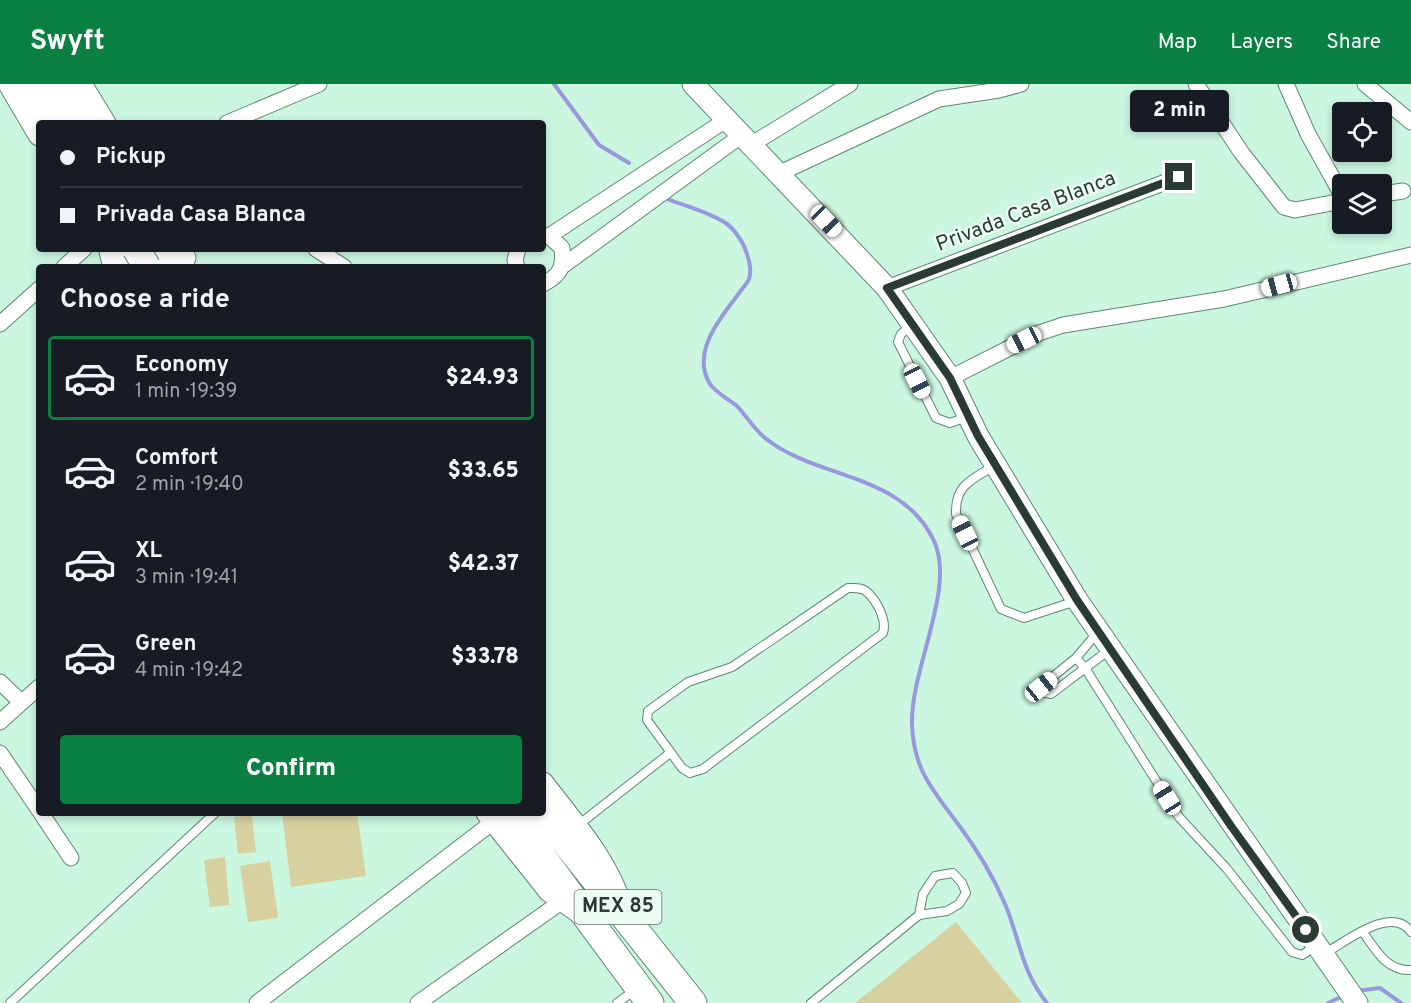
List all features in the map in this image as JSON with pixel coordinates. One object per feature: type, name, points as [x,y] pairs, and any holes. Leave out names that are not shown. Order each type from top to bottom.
[{"type":"highway","points":[[33,84],[56,120]]},
{"type":"highway","points":[[59,84],[81,120]]},
{"type":"highway","name":"MEX 85","points":[[497,816],[585,916],[635,998]]},
{"type":"highway","name":"MEX 85","points":[[544,816],[693,1003]]},
{"type":"street","points":[[9,84],[36,130]]},
{"type":"street","points":[[81,84],[103,120]]},
{"type":"street","points":[[234,120],[319,84]]},
{"type":"street","points":[[693,84],[887,288],[950,378],[995,466],[1077,600],[1231,826],[1353,996]]},
{"type":"street","points":[[546,282],[557,277],[564,265],[747,139],[850,84]]},
{"type":"street","points":[[953,95],[968,84]]},
{"type":"street","points":[[780,173],[891,119],[953,95],[999,90],[1021,84]]},
{"type":"street","points":[[1196,84],[1269,192],[1289,210],[1332,203]]},
{"type":"street","points":[[1286,84],[1308,134],[1332,177]]},
{"type":"street","points":[[1365,84],[1411,122]]},
{"type":"street","points":[[564,265],[562,248],[546,236],[726,120]]},
{"type":"street","name":"Privada Casa Blanca","points":[[887,288],[1179,177]]},
{"type":"street","points":[[1392,193],[1403,191]]},
{"type":"street","points":[[67,264],[81,252]]},
{"type":"street","points":[[321,252],[339,264]]},
{"type":"street","points":[[950,378],[1039,333],[1064,325],[1224,299],[1411,255]]},
{"type":"street","points":[[137,264],[142,256],[178,258]]},
{"type":"street","points":[[0,324],[36,292]]},
{"type":"street","points":[[1,684],[21,702]]},
{"type":"street","points":[[0,722],[36,690]]},
{"type":"street","points":[[0,753],[36,806]]},
{"type":"street","name":"MEX 85","points":[[546,787],[614,880],[626,916]]},
{"type":"street","points":[[43,816],[72,858]]},
{"type":"street","points":[[257,1003],[497,816]]},
{"type":"street","name":"MEX 85","points":[[497,816],[524,863],[561,902],[585,916]]},
{"type":"street","points":[[418,1003],[561,902]]},
{"type":"lane","points":[[913,324],[901,334],[898,342],[936,418],[950,423],[968,416]]},
{"type":"lane","points":[[995,466],[960,489],[955,499],[956,514],[1001,609],[1024,618],[1077,600]]},
{"type":"lane","points":[[848,588],[867,591],[883,618],[883,633],[697,773],[682,768],[670,753],[647,720],[648,711],[688,682],[732,666],[848,588]]},
{"type":"lane","points":[[1104,640],[1085,668],[1051,694],[1041,692],[1041,687],[1076,658],[1104,640]]},
{"type":"lane","points":[[1076,658],[1085,668],[1179,816],[1227,869],[1292,952],[1302,955],[1321,949],[1363,932],[1381,921],[1401,924],[1411,932]]},
{"type":"lane","points":[[576,826],[670,753]]},
{"type":"lane","points":[[10,1003],[212,816]]},
{"type":"lane","points":[[811,1003],[919,915],[948,911],[960,904],[966,893],[962,883],[953,873],[935,876],[923,894],[919,915]]},
{"type":"lane","points":[[1363,932],[1382,958],[1394,967],[1411,970]]},
{"type":"shaded area","points":[[252,816],[256,852],[238,854],[234,817]]},
{"type":"shaded area","points":[[282,816],[357,816],[366,876],[291,887]]},
{"type":"shaded area","points":[[225,857],[229,905],[210,907],[204,860]]},
{"type":"shaded area","points":[[270,861],[278,918],[248,922],[240,866]]},
{"type":"shaded area","points":[[956,922],[1022,1003],[855,1003]]},
{"type":"waterway","points":[[554,84],[599,145],[629,163]]},
{"type":"waterway","points":[[665,198],[727,224],[741,241],[749,261],[748,281],[716,326],[705,349],[705,373],[710,384],[738,407],[761,435],[786,452],[857,479],[901,502],[920,518],[934,541],[939,560],[940,582],[914,701],[912,723],[916,753],[932,789],[984,862],[1005,904],[1026,967],[1047,1003]]},
{"type":"waterway","points":[[1356,991],[1380,988],[1401,1003]]},
{"type":"waterway","points":[[1328,1003],[1343,996]]},
{"type":"route","points":[[1179,177],[887,288],[950,378],[978,436],[1049,558],[1231,826],[1306,930]]}]
